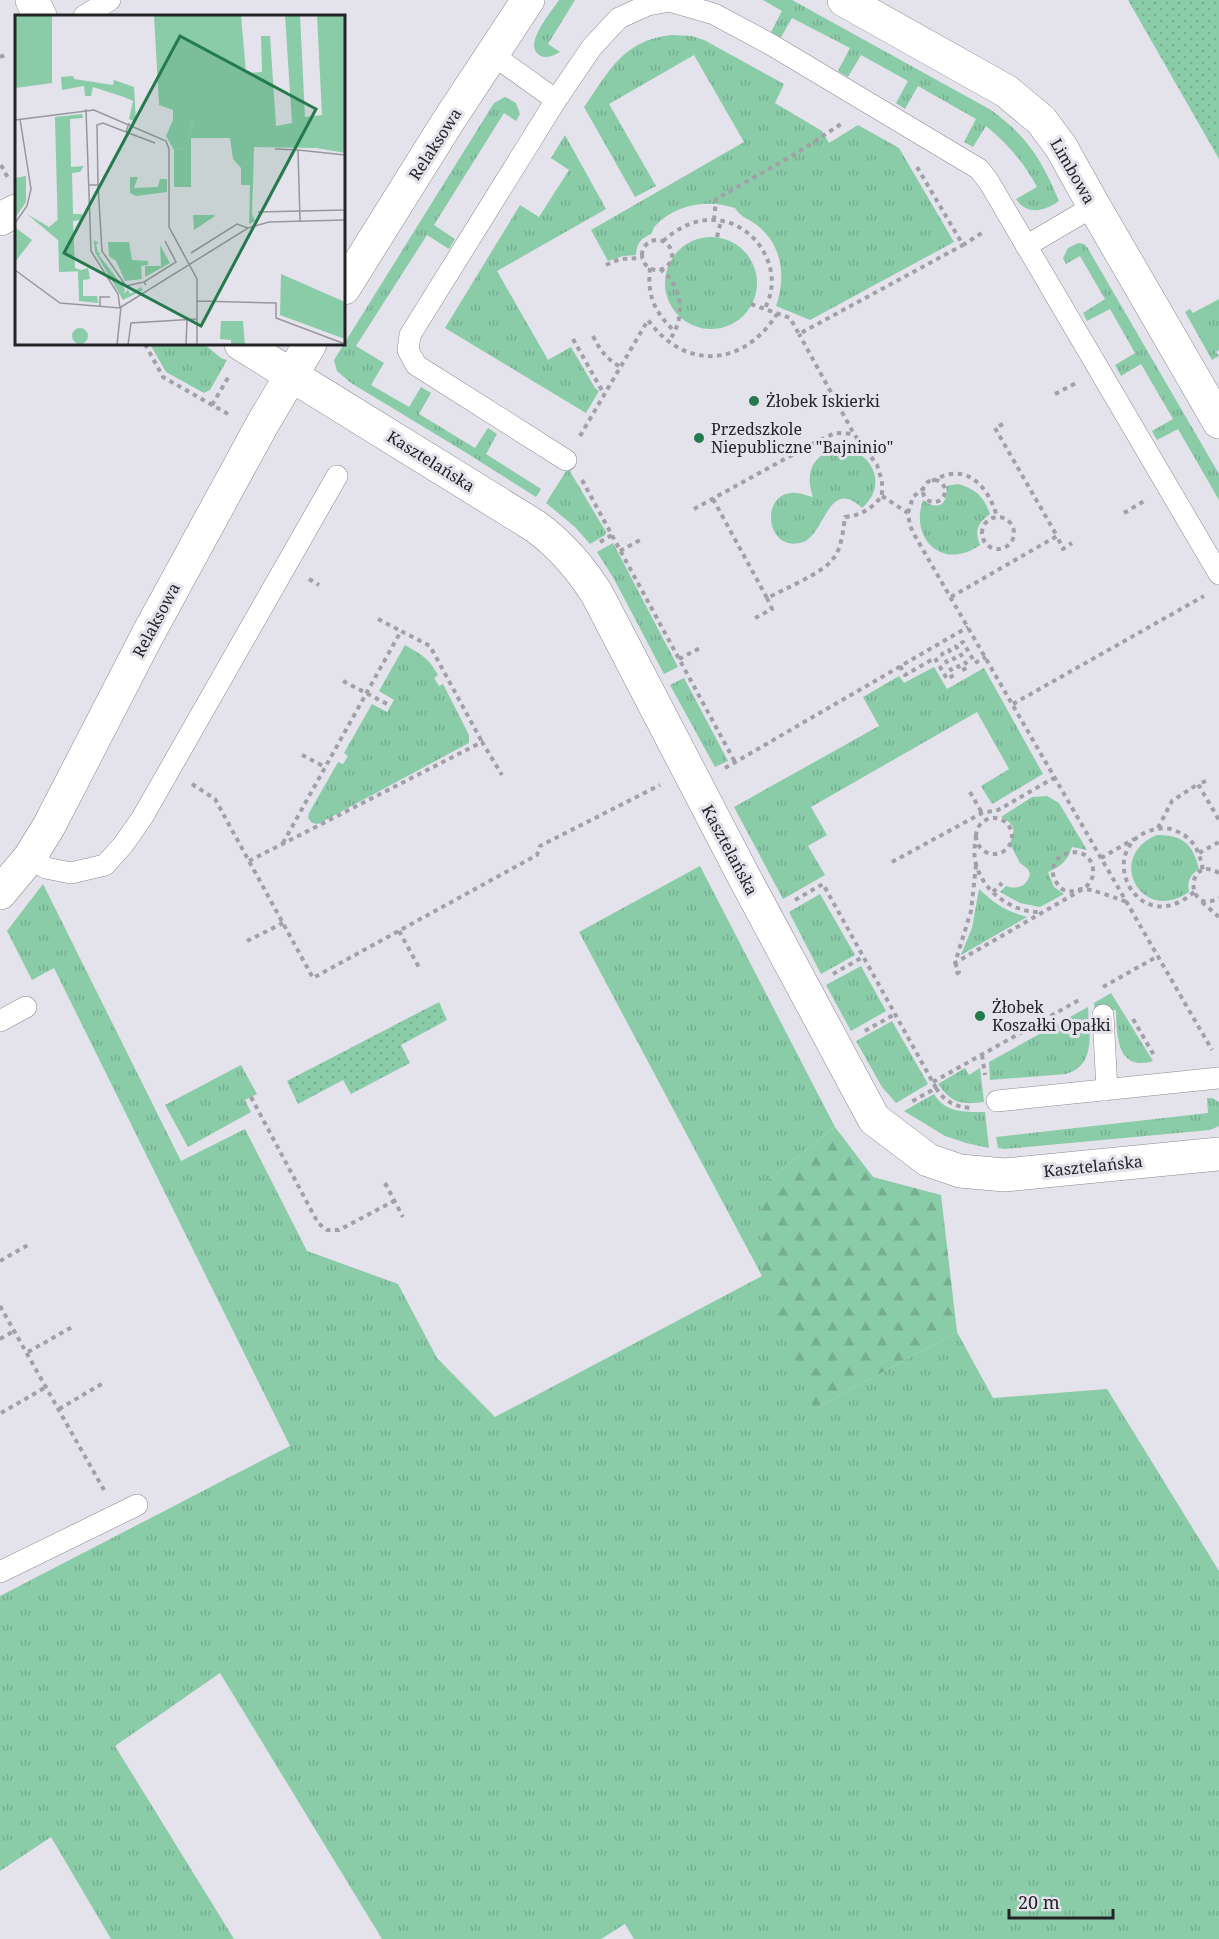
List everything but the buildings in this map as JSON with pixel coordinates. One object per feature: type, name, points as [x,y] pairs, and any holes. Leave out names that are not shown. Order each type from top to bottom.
[{"type":"street","points":[[32,0],[40,15]]},
{"type":"street","name":"Relaksowa","points":[[345,286],[447,123],[528,0]]},
{"type":"street","name":"Limbowa","points":[[844,0],[1006,91],[1041,120],[1061,147],[1219,422]]},
{"type":"street","points":[[0,219],[15,212]]},
{"type":"street","name":"Relaksowa","points":[[0,893],[30,857],[49,826],[147,636],[263,423],[309,345]]},
{"type":"street","name":"Kasztelańska","points":[[237,356],[292,375],[535,526],[554,540],[583,571],[874,1119],[928,1160],[960,1171],[1005,1175],[1219,1154]]},
{"type":"lane","points":[[86,15],[110,0]]},
{"type":"lane","points":[[573,467],[416,365],[408,350],[410,334],[556,100],[592,47],[619,18],[648,5],[669,1],[714,14],[770,44],[979,168],[1219,574]]},
{"type":"lane","points":[[493,56],[556,100]]},
{"type":"lane","points":[[1026,246],[1094,207]]},
{"type":"lane","points":[[30,857],[46,868],[71,873],[105,865],[123,845],[142,818],[337,476]]},
{"type":"lane","points":[[0,1022],[26,1007]]},
{"type":"lane","points":[[1103,1016],[1107,1090]]},
{"type":"lane","points":[[987,1105],[1219,1078]]},
{"type":"lane","points":[[0,1572],[137,1505]]},
{"type":"path","points":[[714,220],[716,200],[797,153],[845,121]]},
{"type":"path","points":[[915,164],[963,244]]},
{"type":"path","points":[[663,241],[676,230],[694,222],[714,220],[734,225],[751,235],[764,251],[771,270],[771,290],[765,309]]},
{"type":"path","points":[[717,237],[721,221]]},
{"type":"path","points":[[799,334],[993,226]]},
{"type":"path","points":[[650,241],[663,241],[668,244],[672,255],[671,261],[660,269],[650,268],[642,258],[642,251],[650,241]]},
{"type":"path","points":[[606,265],[620,259],[642,258]]},
{"type":"path","points":[[650,268],[648,282],[652,302],[662,320],[675,332]]},
{"type":"path","points":[[660,269],[672,281],[679,298],[680,317],[675,332],[668,342]]},
{"type":"path","points":[[751,304],[790,318],[854,434],[877,465],[882,481],[882,496],[872,508],[859,515],[845,517],[843,536],[833,559],[820,569],[767,598]]},
{"type":"path","points":[[589,421],[648,320],[658,334],[668,342],[688,352],[706,356],[723,355],[740,350],[756,341],[777,314]]},
{"type":"path","points":[[593,336],[601,351],[611,362],[621,367]]},
{"type":"path","points":[[573,339],[605,395]]},
{"type":"path","points":[[146,345],[163,377],[236,418]]},
{"type":"path","points":[[212,405],[237,356]]},
{"type":"path","points":[[1055,394],[1082,379]]},
{"type":"path","points":[[1003,423],[994,428],[1063,549],[1072,543]]},
{"type":"path","points":[[694,510],[835,433],[854,434]]},
{"type":"path","points":[[573,467],[735,762]]},
{"type":"path","points":[[997,518],[987,493],[970,477],[958,473],[948,474],[925,486],[913,497],[908,513],[910,526],[915,536],[1212,1050]]},
{"type":"path","points":[[925,486],[924,493],[928,499],[934,502],[941,500],[945,494],[944,487],[939,482],[932,481]]},
{"type":"path","points":[[882,496],[908,513]]},
{"type":"path","points":[[1124,513],[1151,497]]},
{"type":"path","points":[[713,500],[772,609],[755,618]]},
{"type":"path","points":[[997,518],[1007,520],[1013,529],[1011,543],[1002,549],[987,545],[982,536],[984,525],[997,518]]},
{"type":"path","points":[[951,597],[1056,536]]},
{"type":"path","points":[[620,551],[640,540]]},
{"type":"path","points":[[1013,704],[1207,594]]},
{"type":"path","points":[[378,619],[430,646],[502,775]]},
{"type":"path","points":[[719,771],[968,627]]},
{"type":"path","points":[[283,843],[400,632]]},
{"type":"path","points":[[900,666],[905,675],[935,658],[947,679],[954,675],[942,654],[949,650],[961,671],[968,667],[956,646],[963,642],[975,663],[986,657]]},
{"type":"path","points":[[679,659],[700,648]]},
{"type":"path","points":[[343,681],[391,706]]},
{"type":"path","points":[[249,861],[482,742]]},
{"type":"path","points":[[302,755],[325,767]]},
{"type":"path","points":[[169,770],[215,799],[313,978],[537,855],[540,846],[668,780]]},
{"type":"path","points":[[892,862],[980,814],[998,810],[1054,778]]},
{"type":"path","points":[[1158,828],[1172,801],[1206,781]]},
{"type":"path","points":[[1198,784],[1219,820]]},
{"type":"path","points":[[970,792],[980,814],[974,853],[980,875],[993,892],[1014,907],[1024,911],[1044,912]]},
{"type":"path","points":[[976,835],[979,846],[989,854],[1001,852],[1010,844],[1012,835],[1008,823],[991,818],[980,824]]},
{"type":"path","points":[[1101,858],[1145,832],[1158,828],[1172,829],[1184,834],[1195,844],[1203,871]]},
{"type":"path","points":[[1145,832],[1134,840],[1123,865],[1124,878],[1130,889],[1149,905],[1160,907],[1173,906],[1184,901],[1194,892]]},
{"type":"path","points":[[1199,853],[1219,842]]},
{"type":"path","points":[[955,963],[1083,889],[1092,880],[1093,867],[1090,860],[1079,852],[1066,853],[1055,862],[1053,868],[1055,882],[1065,890],[1083,889],[1127,902]]},
{"type":"path","points":[[956,974],[959,972],[955,963],[971,911],[976,865]]},
{"type":"path","points":[[1219,873],[1211,870],[1203,871],[1194,878],[1193,884],[1194,892],[1199,899],[1219,917]]},
{"type":"path","points":[[993,892],[1002,883]]},
{"type":"path","points":[[789,903],[823,884],[936,1088],[952,1104],[987,1105]]},
{"type":"path","points":[[831,898],[836,895]]},
{"type":"path","points":[[1199,899],[1210,901],[1219,898]]},
{"type":"path","points":[[247,941],[283,923]]},
{"type":"path","points":[[399,931],[420,969]]},
{"type":"path","points":[[1096,991],[1158,956]]},
{"type":"path","points":[[828,976],[863,957]]},
{"type":"path","points":[[1112,982],[1118,992]]},
{"type":"path","points":[[933,1082],[1088,995]]},
{"type":"path","points":[[859,1034],[894,1012],[899,1006]]},
{"type":"path","points":[[1129,1012],[1170,1083]]},
{"type":"path","points":[[905,1105],[936,1088]]},
{"type":"path","points":[[251,1097],[318,1223],[327,1230],[339,1230],[394,1201]]},
{"type":"path","points":[[385,1183],[403,1217]]},
{"type":"path","points":[[0,1261],[28,1245]]},
{"type":"path","points":[[0,1305],[117,1514]]},
{"type":"path","points":[[27,1353],[74,1326]]},
{"type":"path","points":[[0,1339],[14,1331]]},
{"type":"path","points":[[59,1409],[105,1382]]},
{"type":"path","points":[[1,1413],[46,1387]]},
{"type":"green space","points":[[559,0],[575,0],[548,44],[560,52],[543,57],[535,49],[534,42]]},
{"type":"green space","points":[[763,0],[792,0],[991,110],[1024,139],[1040,161],[1059,201],[1042,209],[1025,208],[1016,199],[1037,187],[1015,154],[986,126],[973,147],[964,142],[976,119],[918,86],[905,109],[896,103],[908,81],[861,55],[848,77],[838,71],[850,48],[792,18],[780,39],[770,34],[782,11]]},
{"type":"green space","points":[[1128,0],[1219,0],[1219,159]]},
{"type":"green space","points":[[672,35],[692,36],[704,40],[784,84],[775,103],[822,131],[829,143],[858,125],[899,148],[954,242],[810,320],[776,306],[781,284],[777,252],[766,233],[739,214],[735,208],[703,204],[682,208],[655,226],[651,234],[640,242],[636,255],[608,261],[591,230],[744,142],[694,55],[609,104],[656,186],[635,197],[584,107],[610,69],[629,50],[655,38]]},
{"type":"green space","points":[[505,97],[516,103],[520,114],[516,121],[504,113],[434,225],[455,239],[449,249],[427,235],[356,346],[384,363],[371,385],[409,407],[421,387],[431,393],[419,414],[475,448],[488,428],[497,434],[486,454],[541,489],[536,497],[351,383],[337,371],[334,360],[494,103]]},
{"type":"green space","points":[[565,135],[606,209],[497,271],[548,360],[571,347],[599,391],[586,413],[445,328],[520,205],[539,217],[569,170],[551,158]]},
{"type":"green space","points":[[711,237],[728,241],[743,251],[753,266],[757,283],[753,300],[743,315],[728,325],[711,329],[694,325],[679,315],[669,300],[665,283],[669,266],[679,251],[694,241]]},
{"type":"green space","points":[[1078,243],[1087,247],[1219,474],[1219,500],[1178,429],[1157,440],[1152,431],[1173,419],[1141,364],[1121,376],[1115,365],[1135,353],[1110,309],[1087,321],[1083,313],[1105,299],[1080,256],[1066,264],[1063,258],[1068,248]]},
{"type":"green space","points":[[1219,299],[1219,350],[1216,352],[1219,356],[1212,360],[1185,312],[1190,309],[1193,313]]},
{"type":"green space","points":[[151,345],[205,345],[227,360],[210,390],[204,393],[166,372]]},
{"type":"green space","points":[[834,448],[858,453],[867,460],[875,478],[875,488],[870,498],[862,508],[851,500],[842,499],[834,503],[817,529],[803,542],[791,543],[781,540],[775,533],[772,523],[771,513],[774,504],[781,496],[791,493],[813,497],[810,481],[812,468],[820,457]]},
{"type":"green space","points":[[568,468],[606,532],[590,544],[575,527],[546,503]]},
{"type":"green space","points":[[958,484],[978,494],[990,514],[978,527],[977,535],[980,545],[967,552],[954,555],[942,553],[925,539],[920,514],[923,500],[932,505],[940,505],[946,497],[946,486]]},
{"type":"green space","points":[[613,543],[678,667],[664,674],[614,579],[597,552]]},
{"type":"green space","points":[[405,645],[431,664],[438,675],[434,678],[439,686],[443,684],[469,735],[469,743],[318,824],[312,823],[308,818],[309,813],[338,762],[343,764],[348,756],[344,753],[372,704],[387,712],[394,700],[379,691]]},
{"type":"green space","points":[[934,667],[947,689],[984,668],[1043,774],[992,804],[981,786],[1009,769],[977,712],[811,807],[827,835],[808,846],[825,875],[783,899],[734,807],[879,726],[863,697],[899,676],[904,683]]},
{"type":"green space","points":[[684,678],[728,761],[715,767],[670,685]]},
{"type":"green space","points":[[1047,796],[1059,803],[1087,850],[1072,847],[1063,862],[1048,872],[1054,887],[1064,894],[1040,907],[1020,903],[1000,892],[1006,886],[1014,888],[1021,886],[1027,882],[1030,874],[1028,869],[1020,863],[1010,844],[1012,825],[1001,817],[1032,797]]},
{"type":"green space","points":[[1157,835],[1180,839],[1190,847],[1197,860],[1199,869],[1190,879],[1189,892],[1172,900],[1157,900],[1144,894],[1135,884],[1131,871],[1133,858],[1141,845]]},
{"type":"green space","points":[[700,866],[835,1127],[762,1185],[814,1409],[957,1332],[993,1398],[1107,1389],[1219,1571],[1219,1939],[634,1939],[625,1924],[601,1939],[382,1939],[220,1673],[115,1746],[234,1939],[111,1939],[51,1837],[0,1871],[0,1596],[290,1446],[54,968],[32,980],[7,931],[43,884],[181,1161],[245,1129],[307,1251],[398,1284],[437,1358],[495,1417],[762,1276],[579,932]]},
{"type":"green space","points":[[979,889],[1001,906],[1027,917],[961,955],[972,928]]},
{"type":"green space","points":[[820,894],[855,955],[821,974],[789,912]]},
{"type":"green space","points":[[861,966],[886,1011],[851,1031],[826,985]]},
{"type":"green space","points":[[1111,993],[1153,1061],[1141,1063],[1125,1056],[1118,1040],[1116,1010],[1095,1011],[1094,1003]]},
{"type":"green space","points":[[439,1002],[447,1020],[401,1045],[410,1063],[351,1094],[343,1080],[298,1104],[287,1081]]},
{"type":"green space","points":[[1088,1007],[1089,1046],[1083,1063],[1076,1070],[1066,1074],[990,1080],[989,1062]]},
{"type":"green space","points":[[892,1021],[928,1084],[896,1103],[882,1087],[856,1041]]},
{"type":"green space","points":[[241,1065],[257,1094],[245,1100],[251,1112],[188,1147],[165,1105]]},
{"type":"green space","points":[[965,1068],[969,1075],[980,1068],[984,1102],[957,1101],[952,1099],[938,1084]]},
{"type":"green space","points":[[934,1094],[950,1108],[985,1112],[989,1148],[945,1136],[904,1111]]},
{"type":"green space","points":[[1207,1098],[1219,1102],[1219,1126],[1210,1130],[998,1148],[996,1137],[1208,1113]]},
{"type":"green space","points":[[835,1127],[873,1177],[941,1195],[957,1332],[814,1409],[762,1277],[762,1185]]},
{"type":"place","name":"Żłobek Iskierki","points":[[754,401]]},
{"type":"place","name":"Przedszkole Niepubliczne \"Bajninio\"","points":[[699,438]]},
{"type":"place","name":"Żłobek Koszałki Opałki","points":[[980,1016]]}]
